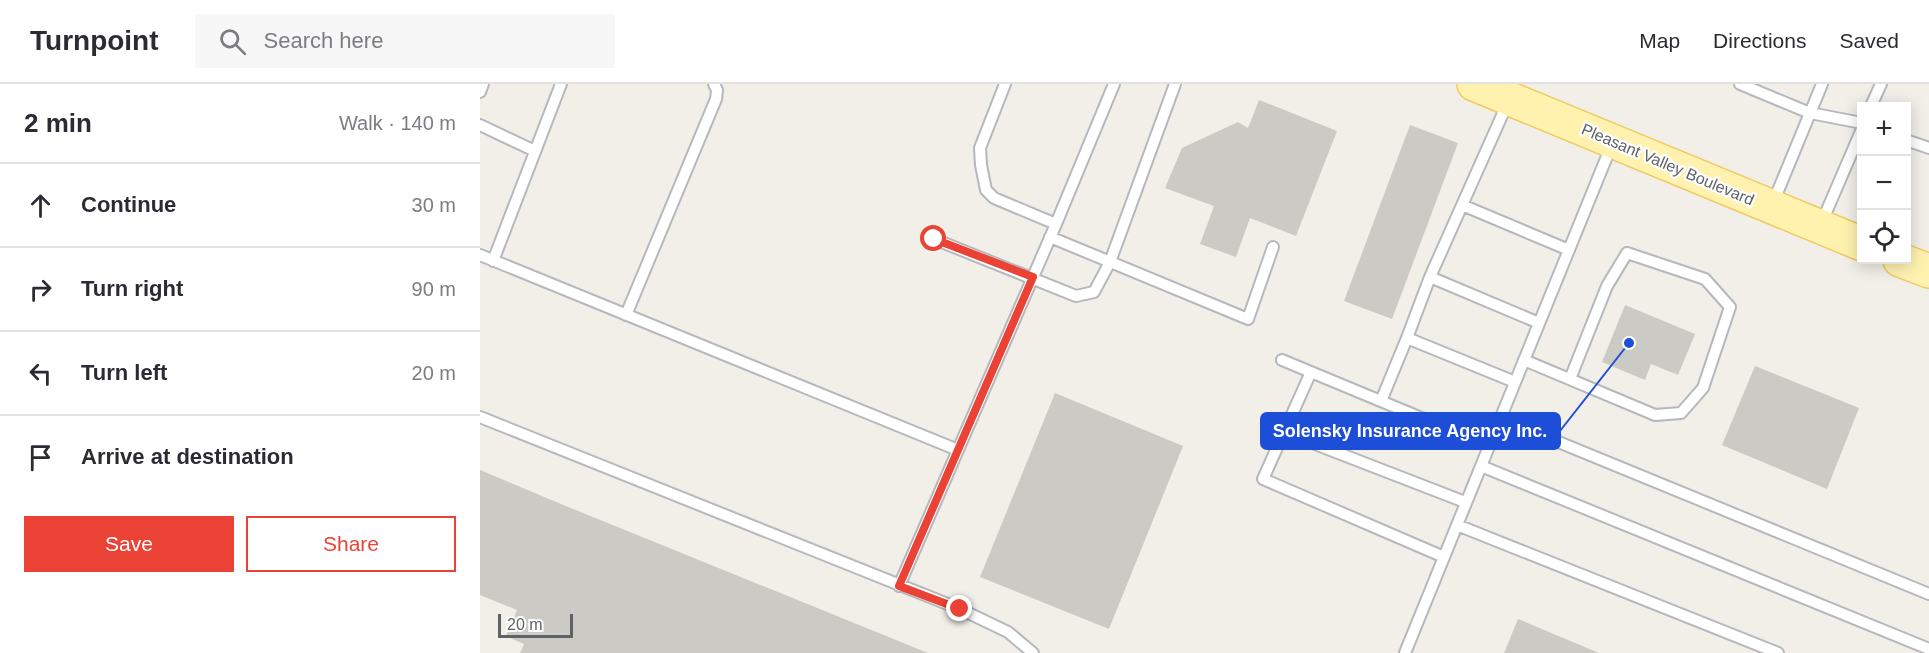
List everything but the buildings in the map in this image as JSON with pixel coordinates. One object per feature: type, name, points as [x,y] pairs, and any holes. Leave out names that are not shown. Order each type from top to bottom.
[{"type":"main road","name":"Pleasant Valley Boulevard","points":[[1474,84],[1857,242]]},
{"type":"main road","points":[[1911,264],[1929,271]]},
{"type":"lane","points":[[480,92],[483,84]]},
{"type":"lane","points":[[493,261],[561,84]]},
{"type":"lane","points":[[626,315],[716,99],[717,90],[714,84]]},
{"type":"lane","points":[[1005,84],[980,148],[986,189],[994,198],[1056,224]]},
{"type":"lane","points":[[899,586],[1056,224],[1114,84]]},
{"type":"lane","points":[[934,239],[1076,296],[1094,292],[1110,261],[1175,84]]},
{"type":"lane","points":[[1740,84],[1810,113],[1857,122]]},
{"type":"lane","points":[[1771,207],[1822,84]]},
{"type":"lane","points":[[1873,102],[1881,84]]},
{"type":"lane","points":[[1380,401],[1430,277],[1509,99]]},
{"type":"lane","points":[[480,125],[535,151]]},
{"type":"lane","points":[[1405,653],[1613,141]]},
{"type":"lane","points":[[1820,227],[1857,141]]},
{"type":"lane","points":[[1911,142],[1929,148]]},
{"type":"lane","points":[[1462,205],[1569,250]]},
{"type":"lane","points":[[1050,237],[1248,320],[1273,247]]},
{"type":"lane","points":[[1524,360],[1655,415],[1681,413],[1703,388],[1730,307],[1705,279],[1627,253],[1607,286],[1570,379]]},
{"type":"lane","points":[[480,255],[958,450]]},
{"type":"lane","points":[[1430,277],[1539,323]]},
{"type":"lane","points":[[1407,338],[1515,382]]},
{"type":"lane","points":[[1282,360],[1489,446]]},
{"type":"lane","points":[[1311,372],[1263,479],[1444,556]]},
{"type":"lane","points":[[480,417],[960,609],[1008,632],[1033,653]]},
{"type":"lane","points":[[1500,418],[1929,594]]},
{"type":"lane","points":[[1284,432],[1465,502]]},
{"type":"lane","points":[[1481,466],[1929,650]]},
{"type":"lane","points":[[1457,525],[1778,653]]},
{"type":"place","name":"Solensky Insurance Agency Inc.","points":[[1629,343]]},
{"type":"route","points":[[934,239],[1033,277],[899,586],[960,609]]}]
